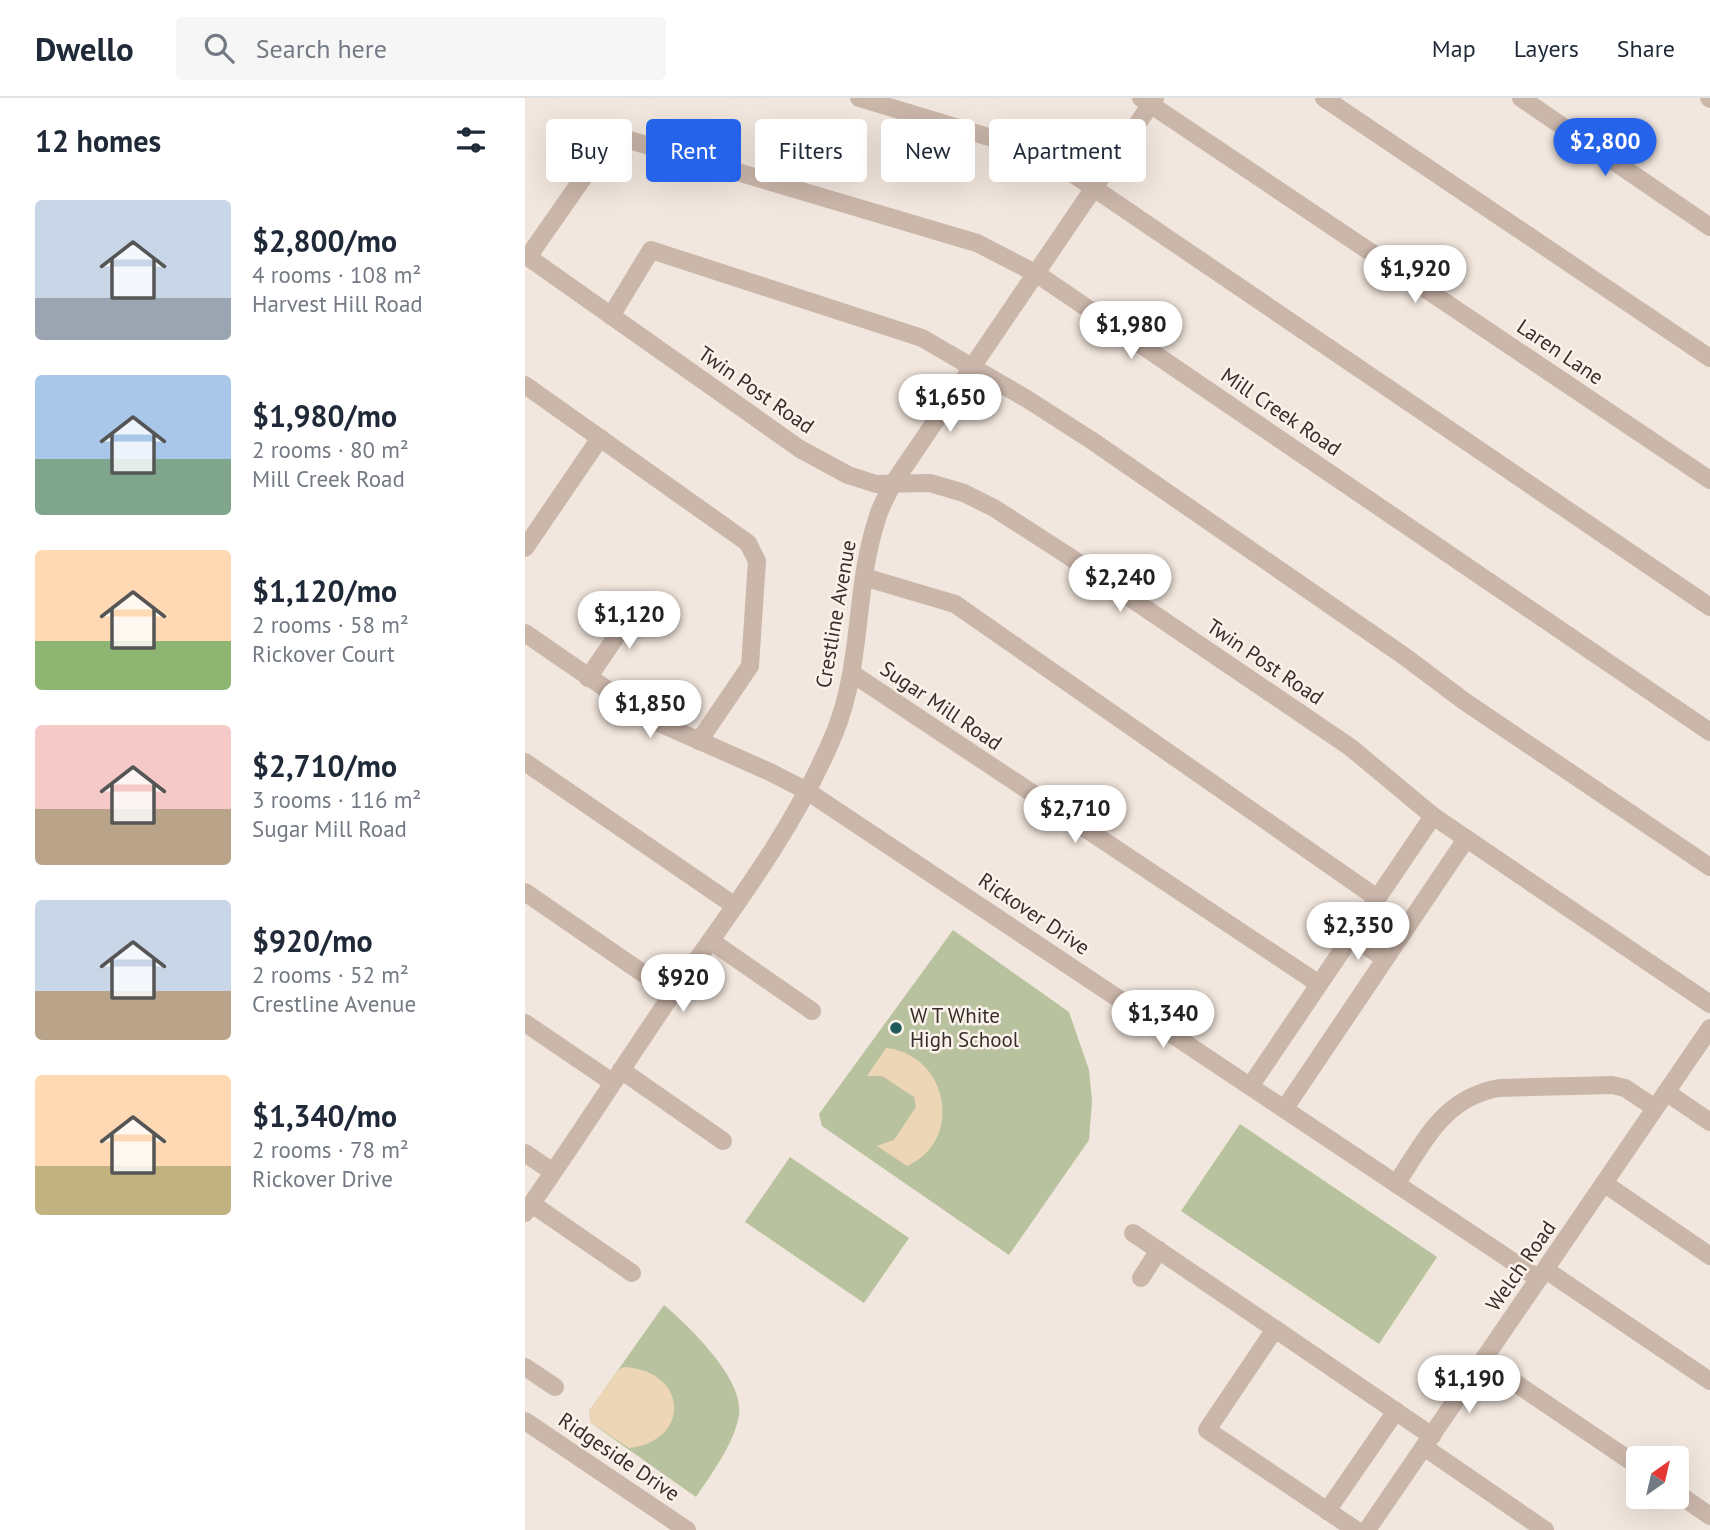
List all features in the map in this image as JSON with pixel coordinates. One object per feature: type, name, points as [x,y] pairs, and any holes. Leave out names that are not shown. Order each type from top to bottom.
[{"type":"street","points":[[859,98],[1051,159],[1710,607]]},
{"type":"street","points":[[1324,98],[1710,358]]},
{"type":"street","points":[[1521,98],[1710,227]]},
{"type":"street","name":"Crestline Avenue","points":[[529,1209],[616,1076],[735,906],[807,791],[835,730],[853,674],[864,577],[877,519],[892,485],[1094,189],[1149,100]]},
{"type":"street","name":"Laren Lane","points":[[1149,100],[1710,480]]},
{"type":"street","name":"Mill Creek Road","points":[[527,256],[604,148],[613,140],[626,139],[977,243],[1037,274],[1710,732]]},
{"type":"street","points":[[611,316],[651,250],[922,338],[1091,440],[1464,701],[1710,867]]},
{"type":"street","name":"Twin Post Road","points":[[527,256],[828,466],[876,484],[930,483],[964,493],[994,508],[1350,747],[1433,816],[1710,1004]]},
{"type":"street","points":[[525,385],[748,543],[757,561],[750,666],[699,741]]},
{"type":"street","points":[[525,548],[600,438]]},
{"type":"street","points":[[864,577],[955,604],[1377,898]]},
{"type":"street","points":[[588,678],[639,603]]},
{"type":"street","name":"Rickover Drive","points":[[525,633],[650,719],[807,791],[1396,1184],[1710,1381]]},
{"type":"street","name":"Sugar Mill Road","points":[[853,674],[1319,984]]},
{"type":"street","points":[[525,762],[735,906]]},
{"type":"street","points":[[1251,1085],[1433,816]]},
{"type":"street","points":[[1285,1108],[1466,839]]},
{"type":"street","points":[[525,892],[673,994]]},
{"type":"street","points":[[1352,936],[1385,959]]},
{"type":"street","points":[[711,940],[812,1011]]},
{"type":"street","points":[[525,1023],[616,1076],[659,1096],[723,1141]]},
{"type":"street","name":"Welch Road","points":[[1367,1530],[1710,1028]]},
{"type":"street","points":[[1396,1184],[1444,1115],[1453,1106],[1483,1091],[1499,1088],[1612,1084],[1625,1088],[1655,1108]]},
{"type":"street","points":[[1666,1092],[1710,1122]]},
{"type":"street","points":[[525,1153],[553,1172]]},
{"type":"street","points":[[1605,1184],[1710,1255]]},
{"type":"street","points":[[529,1209],[632,1273]]},
{"type":"street","points":[[1133,1233],[1396,1411],[1428,1442],[1545,1530]]},
{"type":"street","points":[[1141,1278],[1159,1251]]},
{"type":"street","points":[[1275,1329],[1207,1430],[1356,1530]]},
{"type":"street","points":[[1483,1361],[1626,1458]]},
{"type":"street","points":[[525,1367],[555,1387]]},
{"type":"street","points":[[1327,1511],[1396,1411]]},
{"type":"street","name":"Ridgeside Drive","points":[[525,1421],[687,1530]]},
{"type":"street","points":[[1689,1501],[1710,1516]]},
{"type":"green space","points":[[953,930],[1069,1012],[1089,1070],[1092,1101],[1089,1140],[1009,1255],[822,1126],[819,1114]]},
{"type":"green space","points":[[1240,1124],[1437,1257],[1379,1344],[1181,1211]]},
{"type":"green space","points":[[790,1157],[909,1238],[864,1303],[745,1222]]},
{"type":"green space","points":[[664,1305],[713,1355],[724,1370],[739,1401],[739,1415],[732,1437],[722,1458],[696,1497],[591,1423],[589,1411]]},
{"type":"sand","points":[[886,1048],[907,1054],[924,1065],[935,1081],[941,1100],[942,1119],[937,1138],[925,1154],[907,1166],[877,1146],[894,1140],[916,1107],[914,1097],[882,1076],[867,1076]]},
{"type":"sand","points":[[624,1367],[645,1371],[661,1380],[670,1393],[674,1406],[672,1420],[664,1433],[649,1443],[629,1448],[591,1423],[589,1411],[618,1370]]},
{"type":"place","name":"W T White High School","points":[[896,1028]]}]
